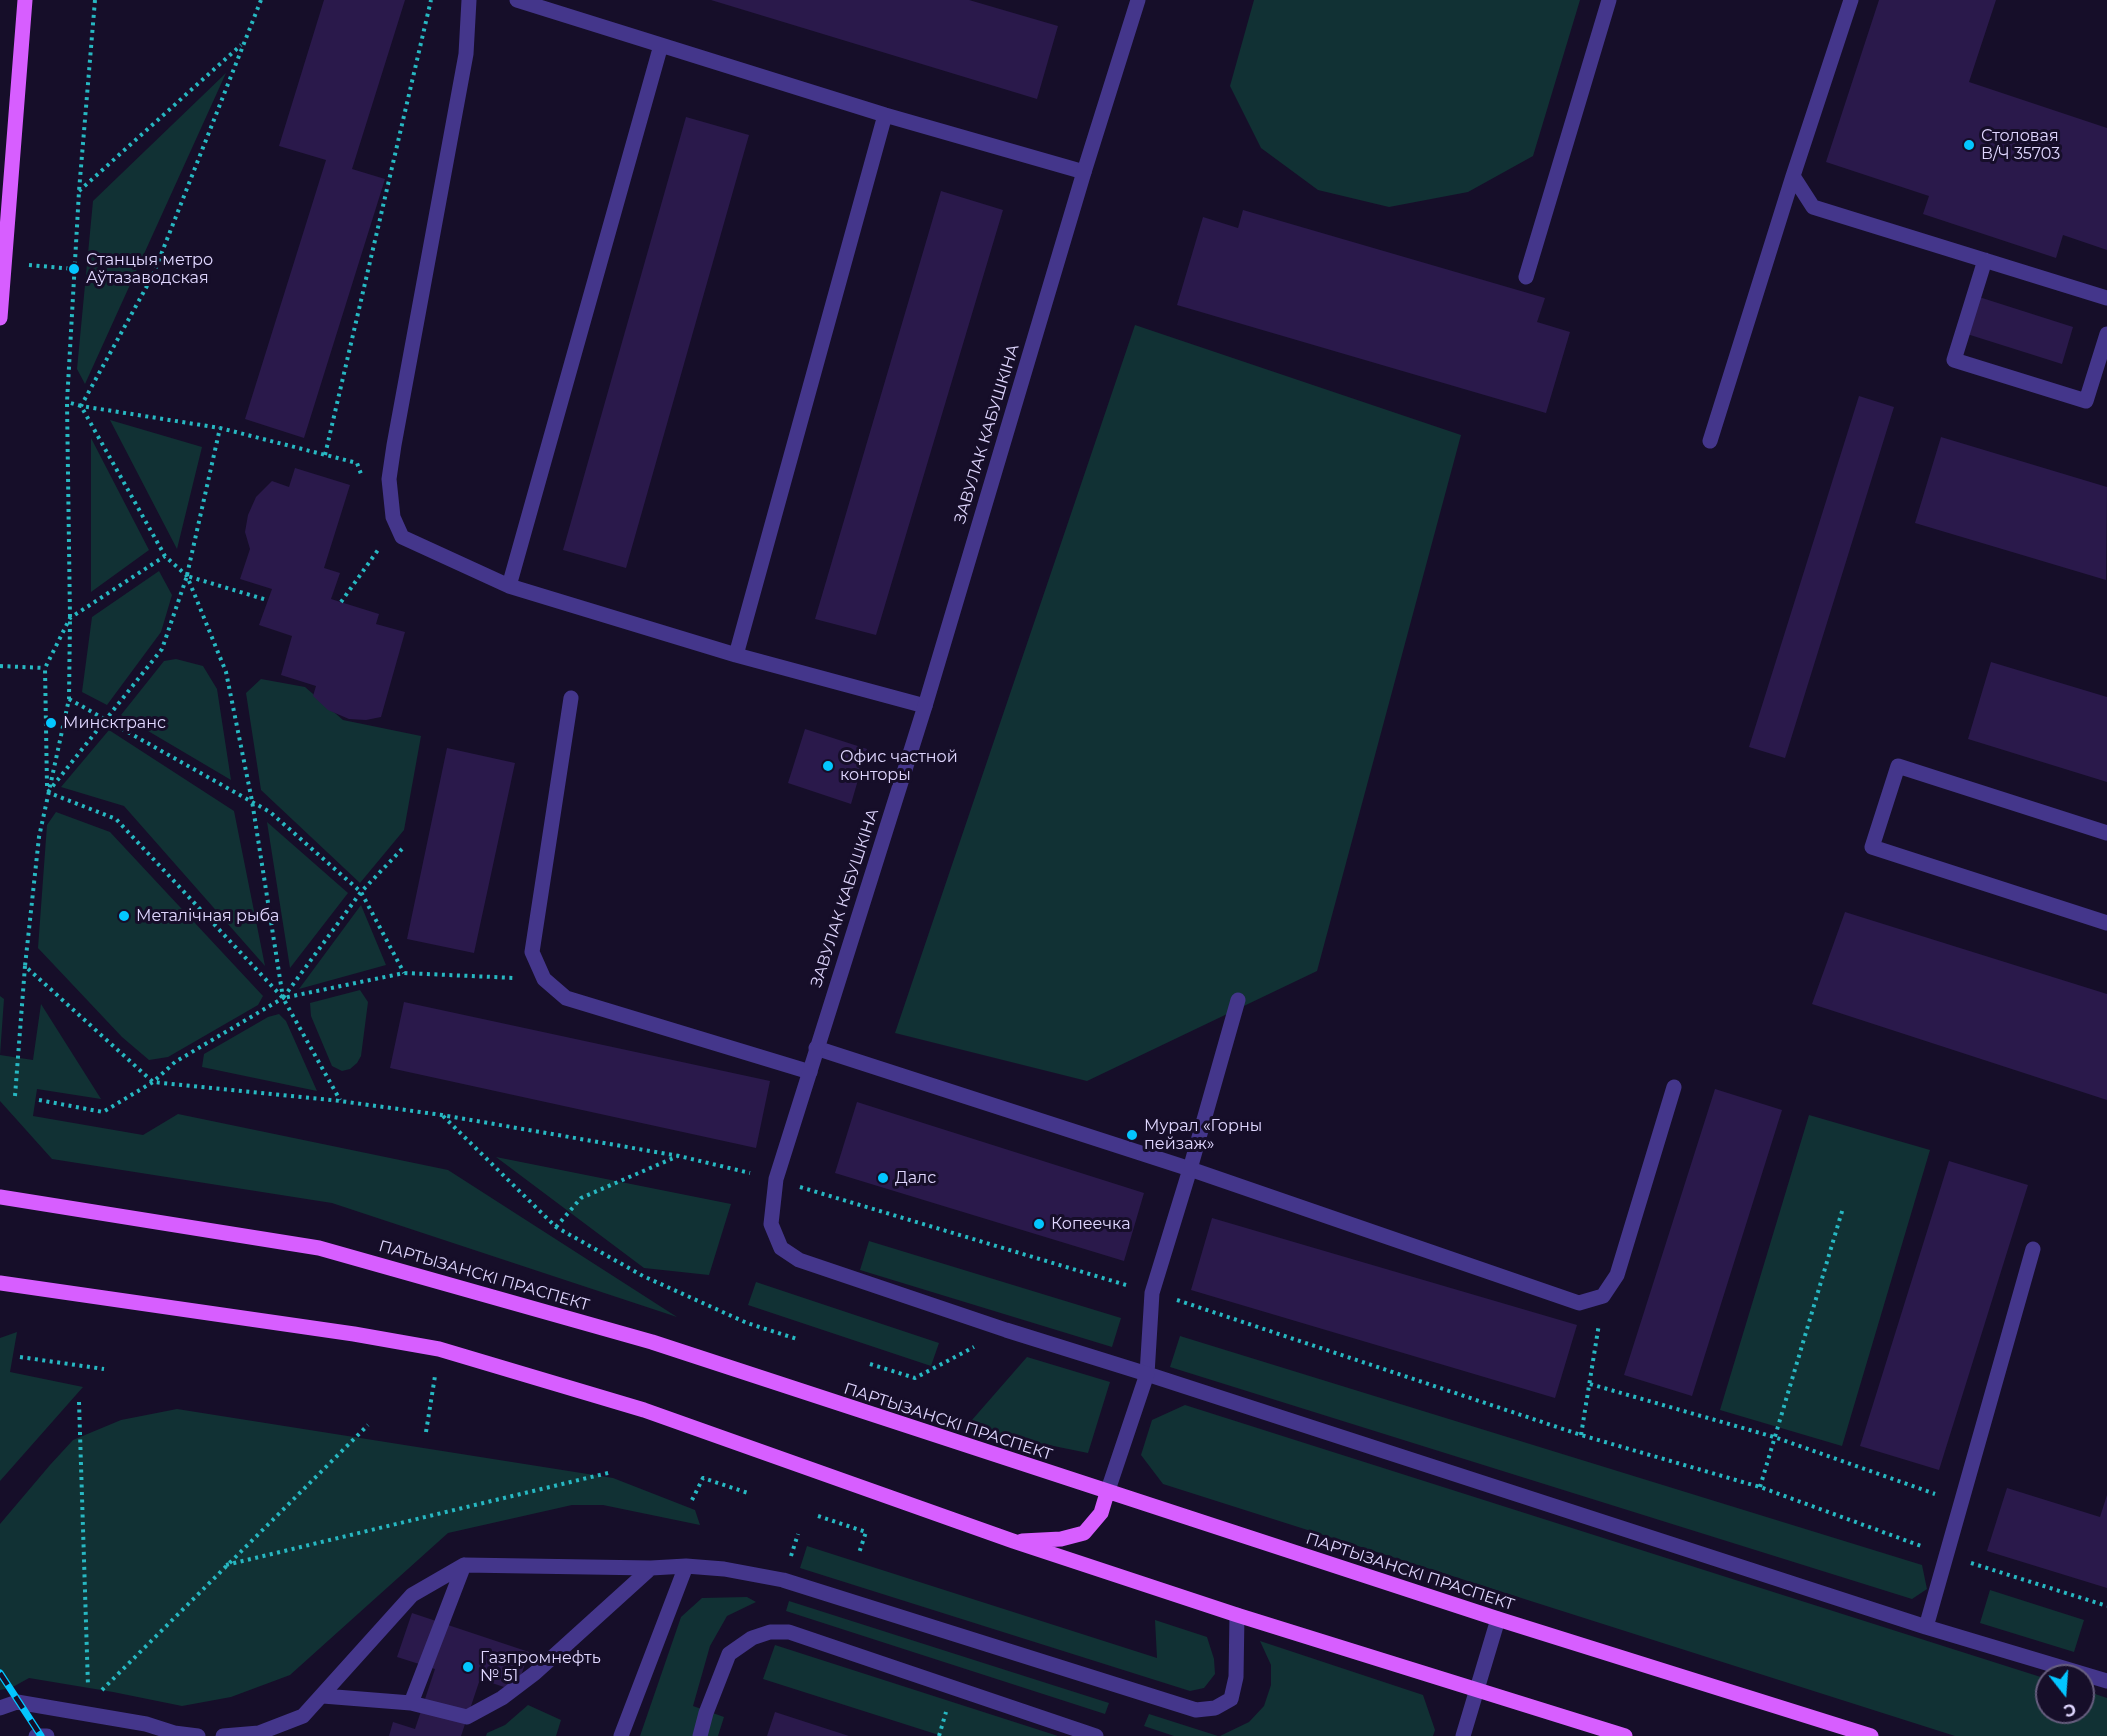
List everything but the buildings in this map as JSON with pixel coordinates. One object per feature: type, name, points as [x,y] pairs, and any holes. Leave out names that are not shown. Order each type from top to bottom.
[{"type":"main road","points":[[0,318],[25,0]]},
{"type":"main road","name":"ПАРТЫЗАНСКІ ПРАСПЕКТ","points":[[0,1197],[319,1248],[652,1342],[1498,1619],[1871,1736]]},
{"type":"main road","points":[[0,1283],[342,1332],[439,1349],[644,1410],[1013,1541],[1237,1615],[1625,1736]]},
{"type":"main road","points":[[1013,1541],[1061,1539],[1084,1533],[1101,1513],[1107,1492]]},
{"type":"street","points":[[469,0],[466,54],[389,479],[393,517],[402,537],[509,586],[736,655],[925,706]]},
{"type":"street","points":[[517,0],[885,115],[1084,172]]},
{"type":"street","name":"ЗАВУЛАК КАБУШКІНА","points":[[1138,0],[1084,172],[925,706],[776,1179],[771,1224],[781,1248],[799,1260],[1006,1330],[1926,1627],[2107,1681]]},
{"type":"street","points":[[1526,277],[1609,0]]},
{"type":"street","points":[[1710,441],[1851,0]]},
{"type":"street","points":[[509,586],[661,45]]},
{"type":"street","points":[[736,655],[885,115]]},
{"type":"street","points":[[1793,176],[1814,207],[2107,298]]},
{"type":"street","points":[[1985,260],[1954,360],[2086,401],[2107,334]]},
{"type":"street","points":[[571,698],[532,952],[544,979],[566,998],[810,1072]]},
{"type":"street","points":[[2107,833],[1898,766],[1872,847],[2107,923]]},
{"type":"street","points":[[1107,1492],[1147,1374],[1152,1293],[1238,1000]]},
{"type":"street","points":[[816,1048],[1190,1169],[1579,1303],[1603,1296],[1617,1275],[1674,1087]]},
{"type":"street","points":[[1926,1627],[2033,1249]]},
{"type":"street","points":[[223,1736],[259,1734],[303,1716],[412,1595],[464,1565],[651,1568],[686,1566],[724,1569],[783,1580],[1196,1710],[1215,1708],[1231,1699],[1236,1677],[1237,1615]]},
{"type":"street","points":[[411,1702],[464,1565]]},
{"type":"street","points":[[621,1736],[686,1566]]},
{"type":"street","points":[[322,1696],[411,1702],[467,1717],[502,1698],[535,1673],[651,1568]]},
{"type":"street","points":[[1462,1736],[1498,1619]]},
{"type":"street","points":[[700,1736],[706,1713],[729,1654],[752,1638],[777,1632],[789,1632],[1096,1736]]},
{"type":"street","points":[[0,1708],[17,1702],[146,1724],[174,1733],[198,1736]]},
{"type":"street","points":[[36,1736],[47,1736]]},
{"type":"path","points":[[15,1096],[25,966],[39,837],[69,699],[67,402],[79,191],[95,0]]},
{"type":"path","points":[[81,406],[153,275],[261,0]]},
{"type":"path","points":[[325,455],[431,0]]},
{"type":"path","points":[[79,191],[244,43]]},
{"type":"path","points":[[5,263],[74,269]]},
{"type":"path","points":[[67,402],[220,428],[357,463],[365,485]]},
{"type":"path","points":[[81,406],[165,556],[187,576],[267,600]]},
{"type":"path","points":[[48,792],[162,649],[187,576],[220,428]]},
{"type":"path","points":[[341,602],[379,549]]},
{"type":"path","points":[[48,792],[45,668],[70,618],[165,556]]},
{"type":"path","points":[[187,576],[226,672],[252,801],[283,998]]},
{"type":"path","points":[[0,666],[45,668]]},
{"type":"path","points":[[69,699],[270,812],[361,892],[404,973]]},
{"type":"path","points":[[48,792],[116,819],[283,998],[340,1101]]},
{"type":"path","points":[[283,998],[361,892],[402,849]]},
{"type":"path","points":[[25,966],[153,1082],[340,1101],[442,1115],[678,1156],[776,1179],[1152,1293],[1581,1435],[1760,1487],[1947,1556],[2107,1606]]},
{"type":"path","points":[[39,1100],[103,1112],[153,1082],[175,1062],[283,998],[404,973],[544,979]]},
{"type":"path","points":[[442,1115],[556,1227],[643,1276],[747,1323],[797,1340]]},
{"type":"path","points":[[556,1227],[581,1198],[678,1156]]},
{"type":"path","points":[[1760,1487],[1843,1208]]},
{"type":"path","points":[[1581,1435],[1603,1296]]},
{"type":"path","points":[[870,1364],[915,1378],[1006,1330]]},
{"type":"path","points":[[426,1432],[439,1349]]},
{"type":"path","points":[[20,1357],[104,1369]]},
{"type":"path","points":[[1590,1384],[1774,1437],[1961,1504]]},
{"type":"path","points":[[79,1402],[88,1691]]},
{"type":"path","points":[[97,1695],[368,1425]]},
{"type":"path","points":[[226,1565],[612,1472]]},
{"type":"path","points":[[692,1500],[703,1478],[748,1493]]},
{"type":"path","points":[[818,1516],[866,1532],[859,1553]]},
{"type":"green space","points":[[1254,0],[1580,0],[1533,156],[1468,192],[1389,207],[1318,190],[1261,148],[1230,86]]},
{"type":"green space","points":[[226,73],[85,384],[77,369],[93,201]]},
{"type":"green space","points":[[1135,325],[1461,435],[1317,971],[1087,1081],[895,1033]]},
{"type":"green space","points":[[110,420],[202,447],[177,549]]},
{"type":"green space","points":[[91,438],[149,550],[91,592]]},
{"type":"green space","points":[[159,571],[172,595],[161,632],[107,705],[82,692],[92,617]]},
{"type":"green space","points":[[176,659],[203,666],[217,689],[231,780],[121,715],[164,661]]},
{"type":"green space","points":[[261,679],[305,687],[343,720],[421,736],[404,830],[360,883],[261,790],[246,693]]},
{"type":"green space","points":[[109,730],[234,811],[265,966],[124,806],[61,787]]},
{"type":"green space","points":[[56,812],[110,832],[263,996],[258,1005],[168,1057],[149,1060],[122,1037],[38,948],[47,825]]},
{"type":"green space","points":[[267,822],[348,893],[290,968]]},
{"type":"green space","points":[[361,905],[386,965],[299,989]]},
{"type":"green space","points":[[360,990],[368,1002],[361,1056],[350,1069],[342,1071],[332,1066],[311,1016],[310,1003]]},
{"type":"green space","points":[[0,996],[4,999],[0,1055]]},
{"type":"green space","points":[[41,1004],[101,1099],[37,1089],[33,1116],[143,1135],[178,1114],[448,1170],[677,1317],[332,1203],[52,1159],[0,1101],[0,1055],[33,1060]]},
{"type":"green space","points":[[279,1014],[286,1021],[317,1091],[202,1067],[204,1054],[268,1017]]},
{"type":"green space","points":[[1809,1115],[1930,1150],[1842,1446],[1720,1410]]},
{"type":"green space","points":[[496,1157],[731,1204],[709,1275],[644,1268]]},
{"type":"green space","points":[[869,1241],[1121,1318],[1112,1347],[860,1270]]},
{"type":"green space","points":[[756,1282],[939,1343],[931,1366],[748,1305]]},
{"type":"green space","points":[[17,1332],[10,1372],[83,1387],[0,1481],[0,1338]]},
{"type":"green space","points":[[1180,1336],[1922,1565],[1927,1589],[1912,1599],[1170,1367]]},
{"type":"green space","points":[[1027,1357],[1110,1382],[1088,1453],[965,1428]]},
{"type":"green space","points":[[1185,1405],[2035,1675],[2035,1724],[2095,1724],[2095,1694],[2107,1698],[2107,1736],[1955,1736],[1163,1484],[1141,1455],[1152,1420]]},
{"type":"green space","points":[[177,1409],[613,1478],[695,1510],[700,1525],[603,1505],[572,1505],[448,1533],[290,1675],[231,1697],[182,1706],[29,1678],[11,1688],[0,1690],[0,1524],[73,1440],[121,1420]]},
{"type":"green space","points":[[807,1546],[1157,1658],[1155,1620],[1207,1637],[1214,1659],[1215,1674],[1204,1688],[1190,1691],[800,1568]]},
{"type":"green space","points":[[1990,1590],[2084,1620],[2074,1652],[1980,1623]]},
{"type":"green space","points":[[747,1597],[756,1602],[727,1616],[710,1646],[693,1706],[724,1717],[718,1736],[640,1736],[681,1617],[702,1598]]},
{"type":"green space","points":[[789,1601],[1109,1703],[1105,1714],[786,1611]]},
{"type":"green space","points":[[1260,1641],[1423,1695],[1435,1730],[1433,1736],[1220,1736],[1249,1722],[1264,1706],[1271,1685],[1271,1665]]},
{"type":"green space","points":[[775,1645],[1058,1736],[942,1736],[763,1679]]},
{"type":"green space","points":[[528,1705],[561,1720],[556,1736],[486,1736],[487,1733],[505,1725]]},
{"type":"green space","points":[[1149,1714],[1218,1736],[1174,1736],[1144,1726]]},
{"type":"railway","points":[[0,1673],[41,1736]]},
{"type":"place","name":"Столовая В/Ч 35703","points":[[1969,145]]},
{"type":"place","name":"Станцыя метро Аўтазаводская","points":[[74,269]]},
{"type":"place","name":"Минсктранс","points":[[51,723]]},
{"type":"place","name":"Офис частной конторы","points":[[828,766]]},
{"type":"place","name":"Металічная рыба","points":[[124,916]]},
{"type":"place","name":"Мурал «Горны пейзаж»","points":[[1132,1135]]},
{"type":"place","name":"Далс","points":[[883,1178]]},
{"type":"place","name":"Копеечка","points":[[1039,1224]]},
{"type":"place","name":"Газпромнефть № 51","points":[[468,1667]]}]
